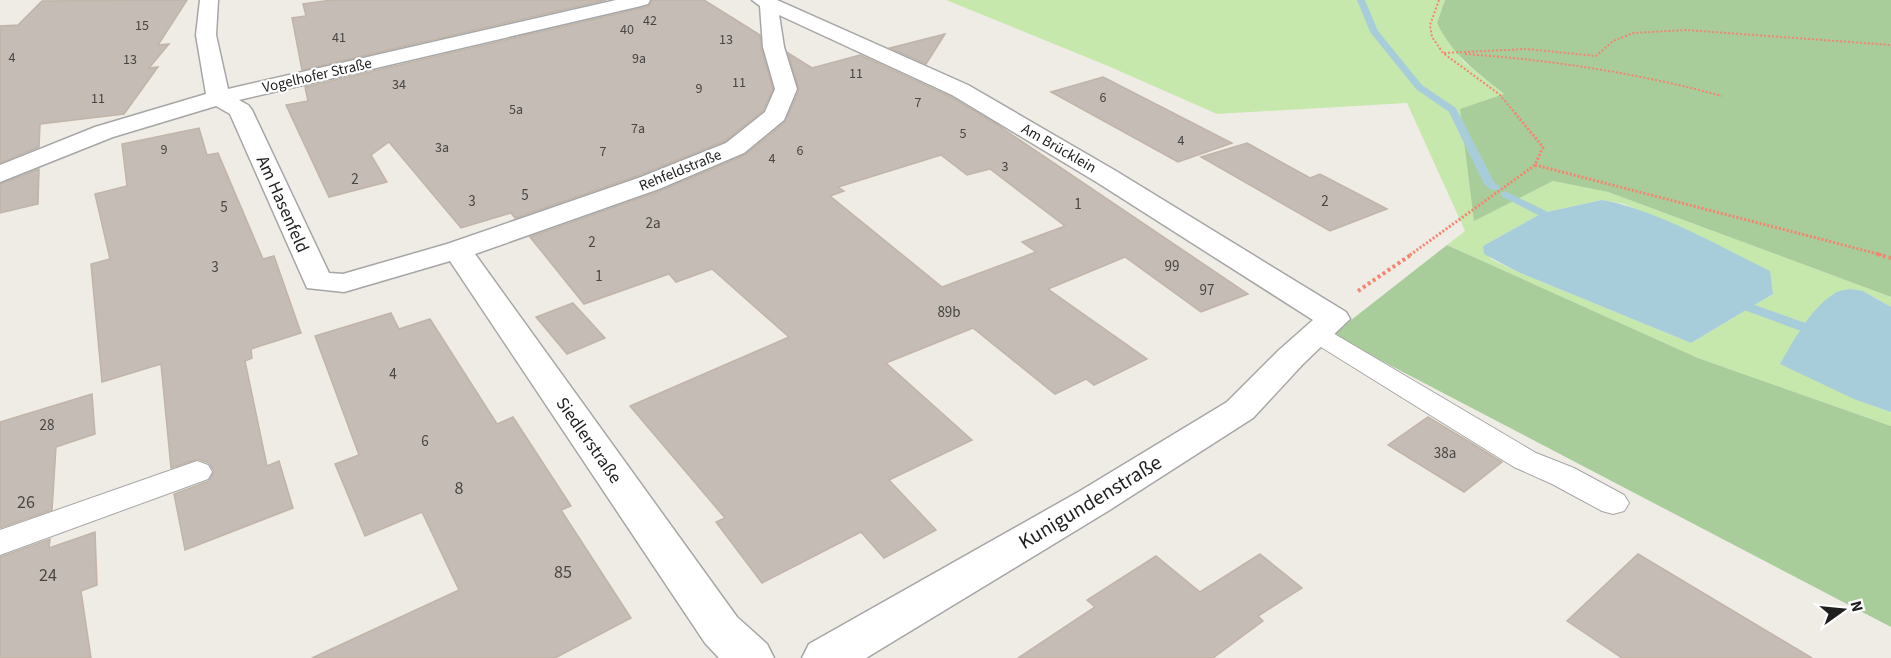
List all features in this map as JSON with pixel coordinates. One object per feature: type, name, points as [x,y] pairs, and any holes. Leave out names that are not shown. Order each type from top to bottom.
[{"type":"street","points":[[209,0],[206,35],[218,98]]},
{"type":"street","name":"Vogelhofer Straße","points":[[0,174],[104,132],[218,98],[641,0]]},
{"type":"street","name":"Rehfeldstraße","points":[[457,250],[650,183],[735,148],[776,115],[786,89],[776,61],[765,2]]},
{"type":"street","name":"Am Brücklein","points":[[765,2],[960,90],[1107,177],[1325,327]]},
{"type":"street","name":"Am Hasenfeld","points":[[218,98],[240,110],[318,281],[344,283],[457,250]]},
{"type":"street","name":"Siedlerstraße","points":[[457,250],[727,649]]},
{"type":"street","name":"Kunigundenstraße","points":[[826,658],[1094,501],[1240,410],[1291,357],[1325,327]]},
{"type":"lane","points":[[1325,327],[1526,460],[1563,476],[1613,503]]},
{"type":"lane","points":[[0,543],[197,472]]},
{"type":"path","points":[[1325,327],[1358,291],[1492,198],[1535,165],[1543,147],[1499,94],[1443,53],[1432,37],[1430,25],[1439,0]]},
{"type":"path","points":[[1443,53],[1526,49],[1596,56],[1613,41],[1633,33],[1686,30],[1891,45]]},
{"type":"path","points":[[1443,53],[1541,59],[1653,77],[1722,96]]},
{"type":"path","points":[[1535,165],[1838,242],[1891,258]]},
{"type":"green space","points":[[946,0],[1445,0],[1437,23],[1464,62],[1504,94],[1475,220],[1553,181],[1608,192],[1891,297],[1891,307],[1863,291],[1833,294],[1798,333],[1856,400],[1891,412],[1891,426],[1698,358],[1447,245],[1465,231],[1407,103],[1217,114],[1108,66]],"holes":[[[1602,200],[1624,204],[1700,236],[1773,294],[1691,343],[1518,272],[1491,259],[1483,246],[1542,213]]]},
{"type":"green space","points":[[1445,0],[1891,0],[1891,297],[1608,192],[1553,181],[1474,221],[1460,109],[1504,94],[1466,62],[1444,35],[1437,23]]},
{"type":"green space","points":[[1447,245],[1698,358],[1891,426],[1891,627],[1332,335]]},
{"type":"water","points":[[1602,200],[1666,220],[1770,271],[1773,294],[1691,343],[1518,272],[1484,254],[1483,246],[1542,213]]},
{"type":"water","points":[[1850,289],[1863,291],[1891,307],[1891,412],[1856,400],[1780,364],[1816,309],[1834,294]]},
{"type":"building","points":[[187,0],[158,45],[169,44],[149,68],[158,67],[124,114],[40,124],[39,147],[0,163],[0,26],[18,25],[42,1]]},
{"type":"building","points":[[332,0],[606,0],[302,70],[292,18],[306,16],[303,4]]},
{"type":"building","points":[[652,0],[704,0],[760,35],[761,48],[773,89],[763,111],[725,141],[640,175],[515,218],[511,213],[461,228],[389,142],[371,155],[387,182],[329,197],[286,105],[308,101],[305,87],[642,8],[649,6]]},
{"type":"building","points":[[945,34],[926,64],[890,48]]},
{"type":"building","points":[[788,53],[812,68],[860,55],[951,97],[996,124],[1248,294],[1201,312],[1125,257],[1048,289],[1147,359],[1094,385],[1086,379],[1055,394],[973,328],[886,363],[972,440],[889,480],[936,530],[884,558],[861,532],[762,583],[716,522],[725,518],[630,406],[789,337],[712,269],[676,282],[669,274],[584,304],[530,237],[660,191],[745,155],[785,122],[799,90]],"holes":[[[941,155],[967,175],[990,169],[1065,226],[1022,242],[1036,252],[942,287],[830,196],[844,191],[838,187]]]},
{"type":"building","points":[[1103,77],[1232,143],[1178,162],[1051,92]]},
{"type":"building","points":[[199,128],[207,155],[218,153],[263,259],[274,256],[301,333],[251,349],[252,358],[245,361],[267,466],[279,461],[293,508],[185,550],[174,494],[209,481],[214,471],[209,463],[198,459],[171,468],[161,364],[102,382],[91,264],[110,259],[95,194],[127,186],[122,144]]},
{"type":"building","points":[[1247,143],[1310,178],[1320,174],[1387,209],[1330,231],[1201,157]]},
{"type":"building","points":[[39,169],[38,204],[0,213],[0,184]]},
{"type":"building","points":[[573,303],[605,338],[567,354],[536,317]]},
{"type":"building","points":[[391,313],[399,329],[430,319],[497,424],[513,417],[571,506],[561,510],[631,618],[555,658],[312,658],[459,590],[422,512],[365,536],[335,464],[359,455],[315,336]]},
{"type":"building","points":[[92,394],[95,434],[56,447],[52,510],[0,528],[0,422]]},
{"type":"building","points":[[1428,417],[1502,462],[1464,492],[1388,445]]},
{"type":"building","points":[[95,532],[97,585],[81,591],[91,658],[0,658],[0,557],[50,539],[49,548]]},
{"type":"building","points":[[1260,554],[1302,588],[1258,616],[1263,621],[1213,658],[1018,658],[1095,607],[1087,600],[1156,556],[1200,592]]},
{"type":"building","points":[[1638,554],[1812,658],[1622,658],[1567,621]]},
{"type":"waterway","points":[[1361,0],[1374,32],[1419,87],[1453,110],[1489,184],[1495,188]]},
{"type":"waterway","points":[[1505,194],[1542,213]]},
{"type":"waterway","points":[[1749,307],[1803,327]]}]
